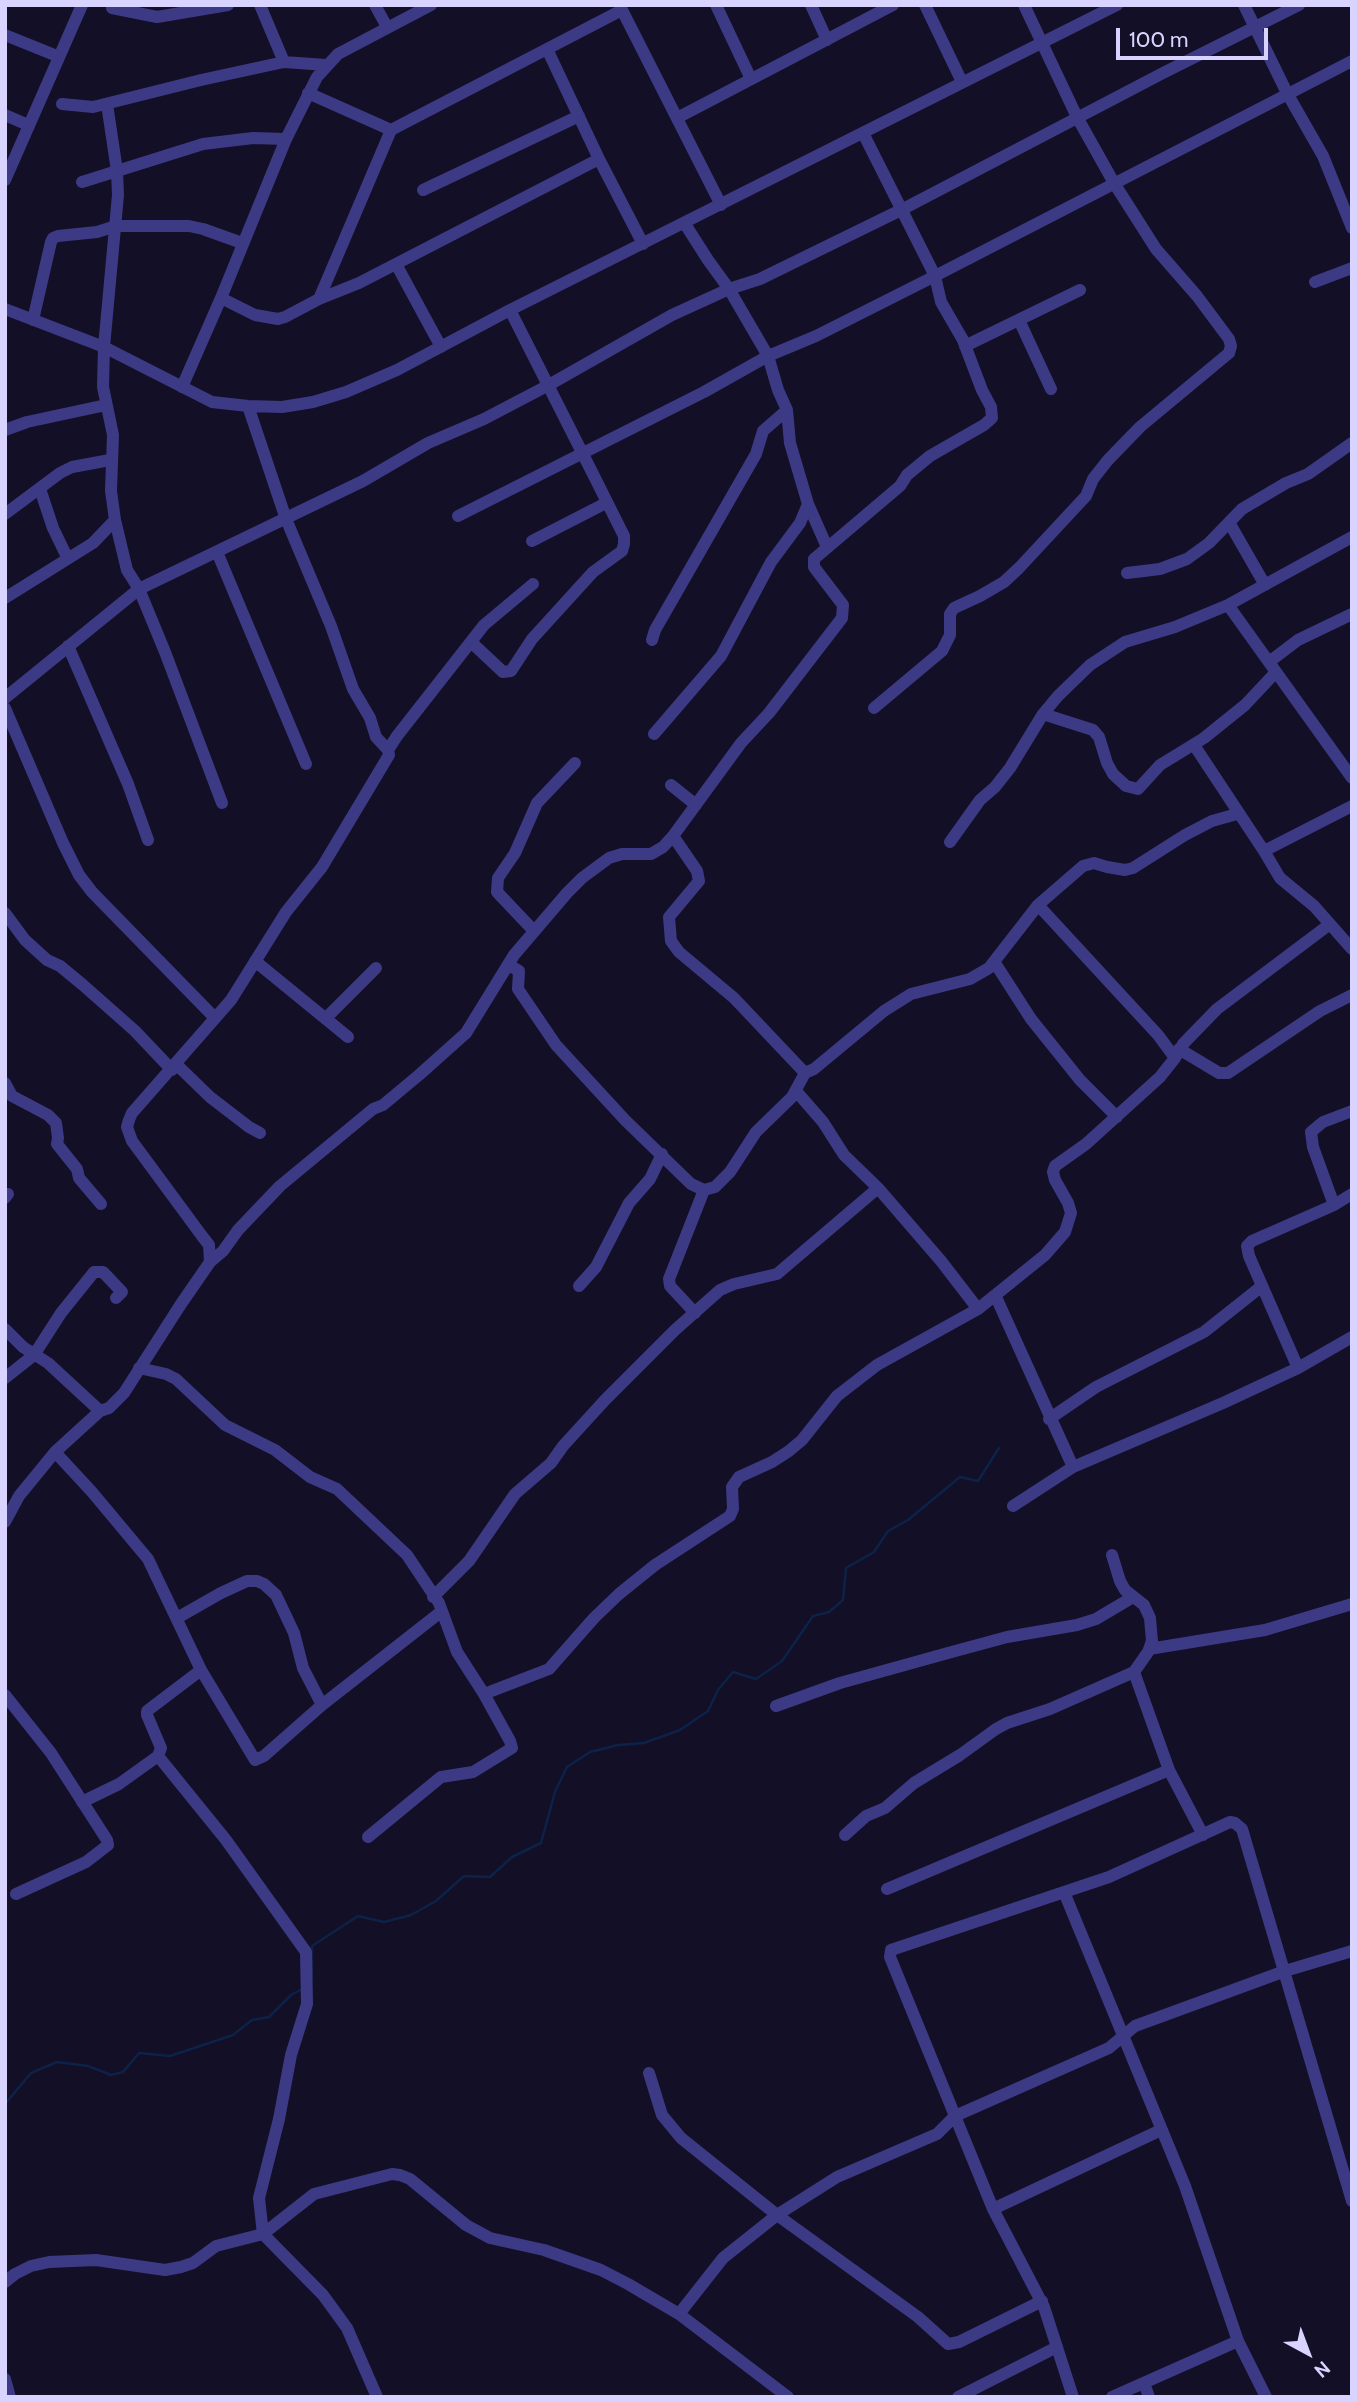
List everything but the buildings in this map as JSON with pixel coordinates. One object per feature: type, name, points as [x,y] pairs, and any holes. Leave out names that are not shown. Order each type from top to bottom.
[{"type":"street","points":[[5,180],[82,5]]},
{"type":"street","points":[[112,8],[157,17],[228,5]]},
{"type":"street","points":[[260,5],[284,62]]},
{"type":"street","points":[[375,5],[387,27]]},
{"type":"street","points":[[181,387],[221,298],[286,139],[308,93],[326,65],[338,54],[431,5]]},
{"type":"street","points":[[716,5],[751,79]]},
{"type":"street","points":[[811,5],[827,40]]},
{"type":"street","points":[[677,118],[893,5]]},
{"type":"street","points":[[925,5],[962,82]]},
{"type":"street","points":[[874,708],[943,651],[950,635],[950,614],[954,608],[1004,582],[1019,568],[1086,496],[1093,479],[1116,452],[1140,427],[1228,353],[1231,346],[1229,339],[1197,296],[1156,248],[1114,183],[1077,117],[1024,5]]},
{"type":"street","points":[[5,309],[104,348],[212,402],[282,407],[313,402],[346,392],[441,347],[1117,5]]},
{"type":"street","points":[[1244,5],[1287,93],[1323,156],[1352,228]]},
{"type":"street","points":[[5,698],[139,589],[363,481],[428,443],[484,419],[671,315],[729,289],[760,279],[903,209],[1077,117],[1299,5]]},
{"type":"street","points":[[319,299],[391,130],[621,8],[721,205]]},
{"type":"street","points":[[5,35],[57,57]]},
{"type":"street","points":[[547,49],[642,244]]},
{"type":"street","points":[[458,516],[583,454],[768,356],[816,336],[935,276],[1352,61]]},
{"type":"street","points":[[62,104],[93,107],[201,79],[284,62],[326,65]]},
{"type":"street","points":[[308,93],[391,130]]},
{"type":"street","points":[[107,104],[117,171],[116,226],[104,348],[103,387],[113,435],[110,491],[127,570],[139,589],[165,652],[222,803]]},
{"type":"street","points":[[5,116],[28,125]]},
{"type":"street","points":[[423,190],[579,116]]},
{"type":"street","points":[[5,1522],[24,1489],[55,1452],[124,1393],[210,1262],[223,1251],[238,1230],[280,1185],[373,1109],[383,1105],[466,1033],[509,965],[567,893],[609,858],[622,854],[651,854],[663,847],[673,836],[741,743],[769,713],[842,618],[845,608],[814,567],[814,558],[900,486],[907,475],[930,456],[992,418],[992,407],[982,390],[965,346],[941,302],[935,276],[863,133]]},
{"type":"street","points":[[82,182],[203,144],[253,138],[286,139]]},
{"type":"street","points":[[221,298],[255,315],[278,319],[359,283],[599,159]]},
{"type":"street","points":[[685,224],[729,289],[768,356],[787,410],[790,443],[808,504],[827,547]]},
{"type":"street","points":[[33,320],[53,238],[116,226],[188,226],[242,243]]},
{"type":"street","points":[[396,264],[441,347]]},
{"type":"street","points":[[1315,282],[1352,268]]},
{"type":"street","points":[[965,346],[1080,290]]},
{"type":"street","points":[[471,642],[503,672],[510,671],[532,639],[593,572],[622,551],[624,537],[510,310]]},
{"type":"street","points":[[1019,320],[1051,389]]},
{"type":"street","points":[[5,430],[27,422],[106,405]]},
{"type":"street","points":[[223,1251],[209,1245],[152,1171],[128,1135],[127,1127],[132,1113],[231,1000],[286,912],[322,867],[389,755],[388,750],[376,737],[370,718],[353,689],[331,626],[286,519],[248,406]]},
{"type":"street","points":[[652,640],[655,630],[756,454],[763,431],[787,410]]},
{"type":"street","points":[[1127,573],[1160,569],[1187,559],[1230,524],[1242,509],[1286,483],[1308,474],[1352,443]]},
{"type":"street","points":[[5,514],[72,467],[110,460]]},
{"type":"street","points":[[40,489],[53,528],[67,558]]},
{"type":"street","points":[[532,541],[606,503]]},
{"type":"street","points":[[654,734],[721,656],[772,562],[800,523],[808,504]]},
{"type":"street","points":[[5,598],[93,543],[115,520]]},
{"type":"street","points":[[1230,524],[1265,585]]},
{"type":"street","points":[[950,842],[980,800],[1010,768],[1058,696],[1090,665],[1125,642],[1175,627],[1228,605],[1352,537]]},
{"type":"street","points":[[217,552],[306,764]]},
{"type":"street","points":[[388,750],[484,625],[533,583]]},
{"type":"street","points":[[1228,605],[1352,778]]},
{"type":"street","points":[[1044,714],[1096,733],[1113,774],[1134,790],[1141,787],[1166,761],[1194,745],[1245,705],[1272,667],[1298,640],[1352,614]]},
{"type":"street","points":[[68,646],[128,784],[148,840]]},
{"type":"street","points":[[5,708],[62,843],[79,875],[92,892],[215,1018]]},
{"type":"street","points":[[1194,745],[1280,878],[1314,906],[1352,949]]},
{"type":"street","points":[[534,931],[497,892],[498,878],[515,853],[537,803],[575,762]]},
{"type":"street","points":[[671,785],[696,805]]},
{"type":"street","points":[[1264,851],[1352,806]]},
{"type":"street","points":[[509,965],[519,971],[518,989],[556,1045],[625,1120],[691,1184],[705,1190],[715,1187],[730,1172],[756,1132],[796,1091],[804,1073],[814,1069],[884,1011],[911,994],[970,979],[995,963],[1038,905],[1061,883],[1089,863],[1125,870],[1133,868],[1212,821],[1237,814]]},
{"type":"street","points":[[673,836],[697,871],[699,881],[669,917],[671,941],[679,952],[734,998],[804,1073]]},
{"type":"street","points":[[1038,905],[1177,1054],[1219,1073],[1228,1073],[1320,1011],[1352,995]]},
{"type":"street","points":[[5,914],[25,940],[47,960],[60,966],[83,985],[210,1097],[260,1133]]},
{"type":"street","points":[[484,1693],[549,1669],[619,1594],[655,1565],[730,1516],[733,1509],[732,1487],[739,1477],[789,1451],[802,1440],[837,1396],[877,1365],[978,1309],[1045,1255],[1065,1232],[1071,1213],[1055,1180],[1055,1166],[1118,1117],[1160,1077],[1217,1009],[1330,924]]},
{"type":"street","points":[[256,961],[348,1037]]},
{"type":"street","points":[[995,963],[1031,1020],[1080,1080],[1118,1117]]},
{"type":"street","points":[[326,1018],[376,968]]},
{"type":"street","points":[[5,1083],[12,1096],[48,1115],[55,1123],[57,1144],[77,1169],[79,1178],[101,1204]]},
{"type":"street","points":[[796,1091],[823,1122],[849,1161],[878,1188],[978,1309]]},
{"type":"street","points":[[1334,1205],[1313,1147],[1311,1132],[1323,1122],[1352,1111]]},
{"type":"street","points":[[579,1286],[596,1267],[629,1203],[650,1179],[662,1154]]},
{"type":"street","points":[[433,1597],[463,1569],[515,1494],[551,1463],[563,1446],[605,1401],[720,1290],[777,1274],[878,1188]]},
{"type":"street","points":[[695,1313],[670,1286],[669,1279],[705,1190]]},
{"type":"street","points":[[1298,1368],[1247,1246],[1252,1241],[1334,1205],[1352,1194]]},
{"type":"street","points":[[209,1245],[210,1262]]},
{"type":"street","points":[[5,1378],[34,1354],[54,1323],[94,1272],[103,1272],[122,1292],[116,1298]]},
{"type":"street","points":[[1049,1419],[1096,1387],[1204,1332],[1262,1286]]},
{"type":"street","points":[[996,1297],[1073,1467]]},
{"type":"street","points":[[5,1329],[48,1363],[100,1411]]},
{"type":"street","points":[[1013,1506],[1073,1467],[1223,1403],[1298,1368],[1352,1337]]},
{"type":"street","points":[[139,1368],[176,1379],[225,1425],[275,1450],[310,1476],[337,1489],[407,1555],[442,1611],[457,1652],[484,1693],[512,1748],[473,1772],[440,1777],[368,1838]]},
{"type":"street","points":[[55,1452],[141,1550],[201,1670],[255,1760],[264,1756],[322,1705],[442,1611]]},
{"type":"street","points":[[845,1835],[866,1816],[885,1808],[914,1783],[996,1729],[1050,1709],[1134,1672],[1152,1642],[1150,1618],[1144,1605],[1125,1590],[1112,1555]]},
{"type":"street","points":[[177,1618],[247,1581],[264,1584],[276,1595],[294,1633],[303,1668],[322,1705]]},
{"type":"street","points":[[776,1706],[840,1683],[1007,1637],[1077,1625],[1096,1619],[1133,1597]]},
{"type":"street","points":[[1149,1649],[1265,1630],[1352,1604]]},
{"type":"street","points":[[82,1802],[119,1783],[158,1756],[161,1748],[147,1715],[148,1711],[201,1670]]},
{"type":"street","points":[[1134,1672],[1169,1770],[1203,1835]]},
{"type":"street","points":[[5,1695],[51,1753],[107,1840],[106,1848],[86,1862],[16,1894]]},
{"type":"street","points":[[158,1756],[226,1840],[306,1952],[307,2004],[291,2055],[279,2119],[259,2198],[263,2234],[323,2295],[347,2328],[377,2397]]},
{"type":"street","points":[[887,1889],[1169,1770]]},
{"type":"street","points":[[1073,2397],[1042,2301],[993,2208],[890,1952],[895,1947],[1109,1877],[1235,1822],[1242,1829],[1330,2134],[1352,2200]]},
{"type":"street","points":[[1064,1892],[1185,2186],[1238,2341],[1266,2397]]},
{"type":"street","points":[[679,2314],[723,2258],[778,2215],[837,2178],[937,2134],[955,2116],[1109,2048],[1135,2026],[1285,1971],[1352,1951]]},
{"type":"street","points":[[649,2073],[662,2115],[673,2130],[778,2215],[908,2310],[948,2344],[959,2342],[1042,2301]]},
{"type":"street","points":[[993,2208],[1161,2130]]},
{"type":"street","points":[[5,2282],[31,2266],[49,2262],[96,2260],[164,2270],[181,2267],[192,2263],[216,2246],[263,2234],[314,2194],[392,2174],[400,2175],[410,2179],[466,2225],[490,2238],[544,2250],[601,2270],[679,2314],[788,2397]]},
{"type":"street","points":[[1112,2397],[1238,2341]]},
{"type":"street","points":[[958,2397],[1057,2347]]},
{"type":"street","points":[[5,2379],[10,2397]]},
{"type":"street","points":[[1144,2383],[1149,2397]]},
{"type":"waterway","points":[[312,1978],[312,1946],[358,1916],[384,1922],[411,1915],[436,1901],[464,1876],[490,1877],[512,1857],[541,1843],[555,1792],[567,1767],[590,1752],[618,1745],[644,1743],[680,1730],[708,1711],[718,1690],[733,1672],[756,1679],[782,1661],[813,1616],[829,1612],[843,1600],[846,1568],[874,1552],[888,1531],[908,1520],[960,1477],[978,1481],[999,1448]]},
{"type":"waterway","points":[[5,2104],[31,2073],[57,2062],[88,2066],[111,2075],[123,2072],[139,2053],[170,2056],[233,2035],[252,2020],[269,2017],[291,1995],[304,1988]]}]
